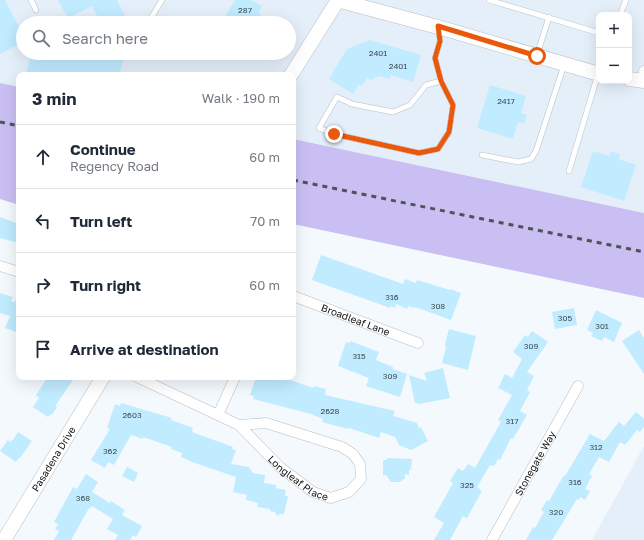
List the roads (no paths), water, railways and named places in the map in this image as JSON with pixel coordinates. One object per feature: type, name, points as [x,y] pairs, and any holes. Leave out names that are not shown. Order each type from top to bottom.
[{"type":"street","points":[[293,72],[337,0],[438,26],[596,73]]},
{"type":"street","points":[[0,266],[16,271]]},
{"type":"street","name":"Broadleaf Lane","points":[[296,297],[418,344]]},
{"type":"street","name":"Pasadena Drive","points":[[4,540],[101,380]]},
{"type":"street","name":"Longleaf Place","points":[[143,380],[239,425],[280,467],[312,492],[332,498],[349,492],[361,479],[360,464],[353,454],[342,447],[266,423],[239,425]]},
{"type":"street","points":[[218,415],[235,380]]},
{"type":"street","name":"Stonegate Way","points":[[492,540],[578,386]]},
{"type":"lane","points":[[31,0],[36,10]]},
{"type":"lane","points":[[152,16],[162,0]]},
{"type":"lane","points":[[489,0],[596,32]]},
{"type":"lane","points":[[621,12],[626,0]]},
{"type":"lane","points":[[537,56],[549,17]]},
{"type":"lane","points":[[438,26],[440,41],[435,58],[441,81],[453,105],[449,132],[438,149],[419,153],[334,134],[319,128],[337,97],[352,104],[393,112],[410,104],[426,85],[441,81]]},
{"type":"lane","points":[[482,155],[518,162],[531,159],[536,151],[564,64]]},
{"type":"lane","points":[[569,171],[596,81]]},
{"type":"railway","points":[[0,122],[16,125]]},
{"type":"railway","points":[[296,181],[644,252]]}]
